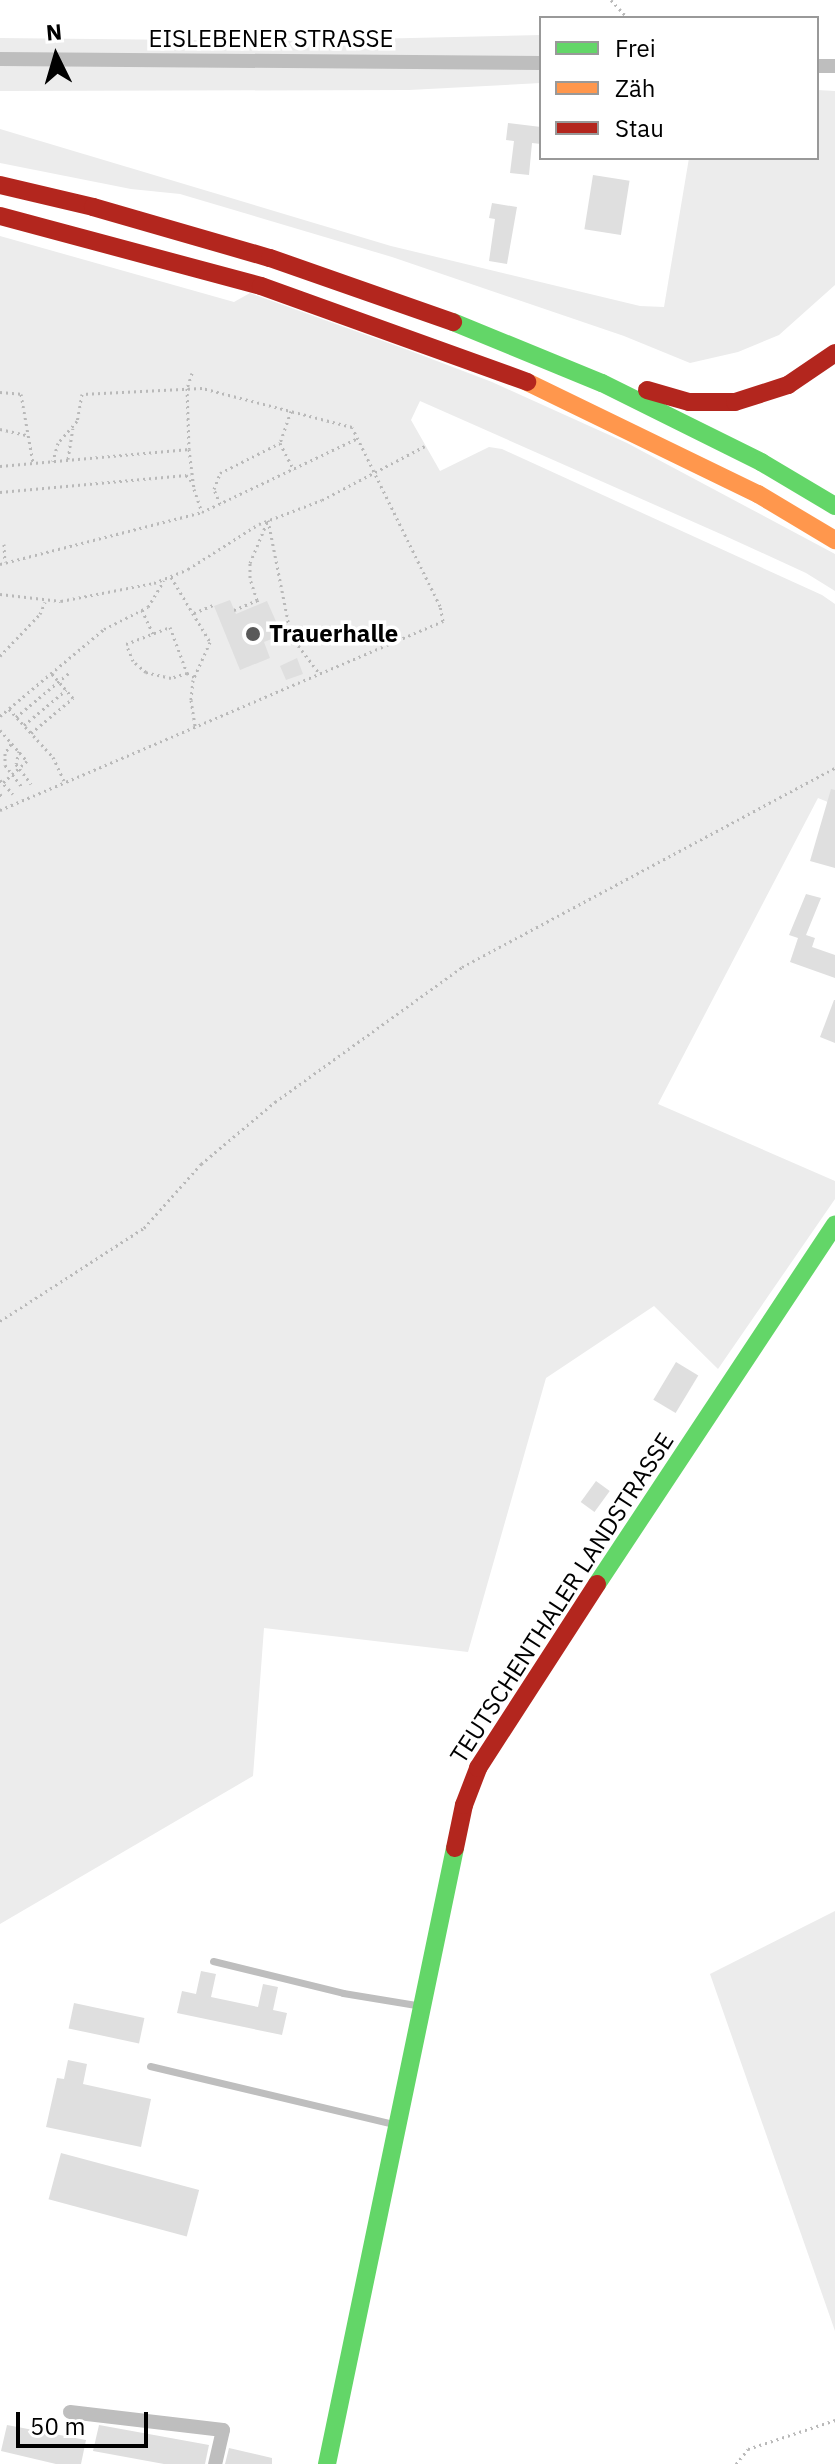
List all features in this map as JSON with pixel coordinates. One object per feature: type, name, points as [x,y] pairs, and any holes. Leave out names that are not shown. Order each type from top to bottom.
[{"type":"main road","points":[[0,185],[93,207],[270,258],[432,313],[529,352],[699,430],[835,506]]},
{"type":"main road","points":[[0,216],[261,286],[530,383],[758,494],[835,540]]},
{"type":"main road","points":[[529,352],[676,399],[706,403],[735,402],[771,393],[803,377],[835,353]]},
{"type":"main road","name":"TEUTSCHENTHALER LANDSTRASSE","points":[[327,2464],[400,2126],[464,1805],[478,1768],[557,1641],[835,1225]]},
{"type":"street","name":"EISLEBENER STRASSE","points":[[0,59],[539,63]]},
{"type":"street","points":[[70,2412],[223,2430],[215,2464]]},
{"type":"lane","points":[[213,1961],[343,1993],[424,2006]]},
{"type":"lane","points":[[150,2066],[400,2126]]},
{"type":"path","points":[[611,0],[626,16]]},
{"type":"path","points":[[192,373],[187,388],[189,449],[193,483],[202,512]]},
{"type":"path","points":[[0,810],[443,621],[440,606],[352,427],[202,388],[82,394],[68,459]]},
{"type":"path","points":[[0,392],[21,394],[33,463]]},
{"type":"path","points":[[220,504],[214,489],[220,473],[280,443],[291,411]]},
{"type":"path","points":[[53,461],[58,443],[73,428]]},
{"type":"path","points":[[0,429],[11,434],[28,435]]},
{"type":"path","points":[[4,544],[3,563],[202,512],[358,438]]},
{"type":"path","points":[[280,443],[294,470]]},
{"type":"path","points":[[0,594],[45,602],[164,580],[268,520],[377,473],[425,446]]},
{"type":"path","points":[[0,466],[189,449]]},
{"type":"path","points":[[0,492],[186,475],[193,483]]},
{"type":"path","points":[[234,610],[258,602],[250,578],[250,563],[268,520]]},
{"type":"path","points":[[268,520],[291,636],[320,674]]},
{"type":"path","points":[[171,577],[210,642],[194,677],[191,700],[195,726]]},
{"type":"path","points":[[0,716],[104,629],[148,607],[164,580]]},
{"type":"path","points":[[0,656],[40,614],[45,602]]},
{"type":"path","points":[[194,613],[215,604]]},
{"type":"path","points":[[142,610],[153,634]]},
{"type":"path","points":[[187,673],[171,678],[154,676],[133,661],[126,644],[170,627],[187,673],[194,677]]},
{"type":"path","points":[[31,733],[73,698],[51,673]]},
{"type":"path","points":[[16,717],[69,673]]},
{"type":"path","points":[[24,725],[66,690]]},
{"type":"path","points":[[9,709],[53,757],[64,782]]},
{"type":"path","points":[[0,730],[27,761],[1,783],[13,794]]},
{"type":"path","points":[[0,740],[5,735]]},
{"type":"path","points":[[12,743],[4,759],[11,776],[23,788]]},
{"type":"path","points":[[19,751],[15,760],[18,769],[31,784]]},
{"type":"path","points":[[0,1321],[144,1228],[201,1164],[275,1102],[462,967],[835,768]]},
{"type":"path","points":[[736,2464],[748,2449],[835,2420]]},
{"type":"shaded area","points":[[539,35],[539,83],[409,90],[0,91],[0,38],[280,41]]},
{"type":"shaded area","points":[[819,90],[835,91],[835,285],[779,335],[738,352],[690,363],[624,336],[392,257],[180,194],[131,189],[0,163],[0,129],[391,246],[640,306],[664,307],[689,160],[819,160]]},
{"type":"shaded area","points":[[0,236],[234,302],[250,293],[408,350],[492,382],[627,443],[835,554],[835,591],[806,573],[723,535],[420,401],[411,420],[440,471],[489,447],[502,449],[822,595],[835,604],[835,805],[818,798],[658,1104],[835,1181],[835,1199],[718,1369],[654,1306],[546,1378],[468,1652],[264,1628],[253,1776],[0,1924]]},
{"type":"shaded area","points":[[835,1911],[835,2331],[710,1974]]},
{"type":"building","points":[[508,123],[539,127],[539,144],[532,143],[529,175],[510,173],[514,141],[506,140]]},
{"type":"building","points":[[593,175],[630,181],[621,235],[584,229]]},
{"type":"building","points":[[492,203],[517,207],[507,264],[489,261],[495,219],[489,218]]},
{"type":"building","name":"Trauerhalle","points":[[230,600],[236,614],[267,601],[282,635],[264,642],[270,658],[240,670],[214,606]]},
{"type":"building","points":[[297,658],[303,674],[286,680],[280,666]]},
{"type":"building","points":[[831,789],[835,790],[835,868],[810,861]]},
{"type":"building","points":[[806,894],[821,898],[806,935],[815,938],[812,947],[835,955],[835,978],[790,962],[798,938],[789,935]]},
{"type":"building","points":[[835,1000],[835,1043],[820,1037]]},
{"type":"building","points":[[676,1362],[698,1375],[676,1413],[653,1400]]},
{"type":"building","points":[[596,1481],[610,1491],[594,1512],[581,1502]]},
{"type":"building","points":[[201,1971],[216,1974],[211,1997],[258,2007],[263,1984],[278,1987],[273,2010],[287,2013],[282,2035],[177,2013],[182,1991],[196,1994]]},
{"type":"building","points":[[74,2003],[144,2018],[139,2043],[69,2028]]},
{"type":"building","points":[[68,2060],[87,2064],[83,2084],[151,2099],[141,2147],[46,2127],[57,2078],[64,2079]]},
{"type":"building","points":[[61,2153],[199,2190],[187,2236],[49,2199]]},
{"type":"building","points":[[7,2425],[86,2440],[81,2464],[56,2464],[1,2451]]},
{"type":"building","points":[[99,2425],[209,2445],[205,2464],[164,2464],[93,2451]]},
{"type":"building","points":[[229,2448],[272,2458],[272,2464],[225,2464]]},
{"type":"traffic: fast","points":[[453,322],[602,383],[761,462],[835,506]]},
{"type":"traffic: fast","points":[[597,1584],[835,1225]]},
{"type":"traffic: fast","points":[[327,2464],[455,1848]]},
{"type":"traffic: slow","points":[[527,382],[758,494],[835,540]]},
{"type":"traffic: jam","points":[[0,185],[93,207],[270,258],[453,322]]},
{"type":"traffic: jam","points":[[0,216],[261,286],[527,382]]},
{"type":"traffic: jam","points":[[647,390],[689,402],[735,402],[788,385],[835,353]]},
{"type":"traffic: jam","points":[[455,1848],[464,1805],[478,1768],[597,1584]]},
{"type":"place","name":"Trauerhalle","points":[[253,634]]}]
